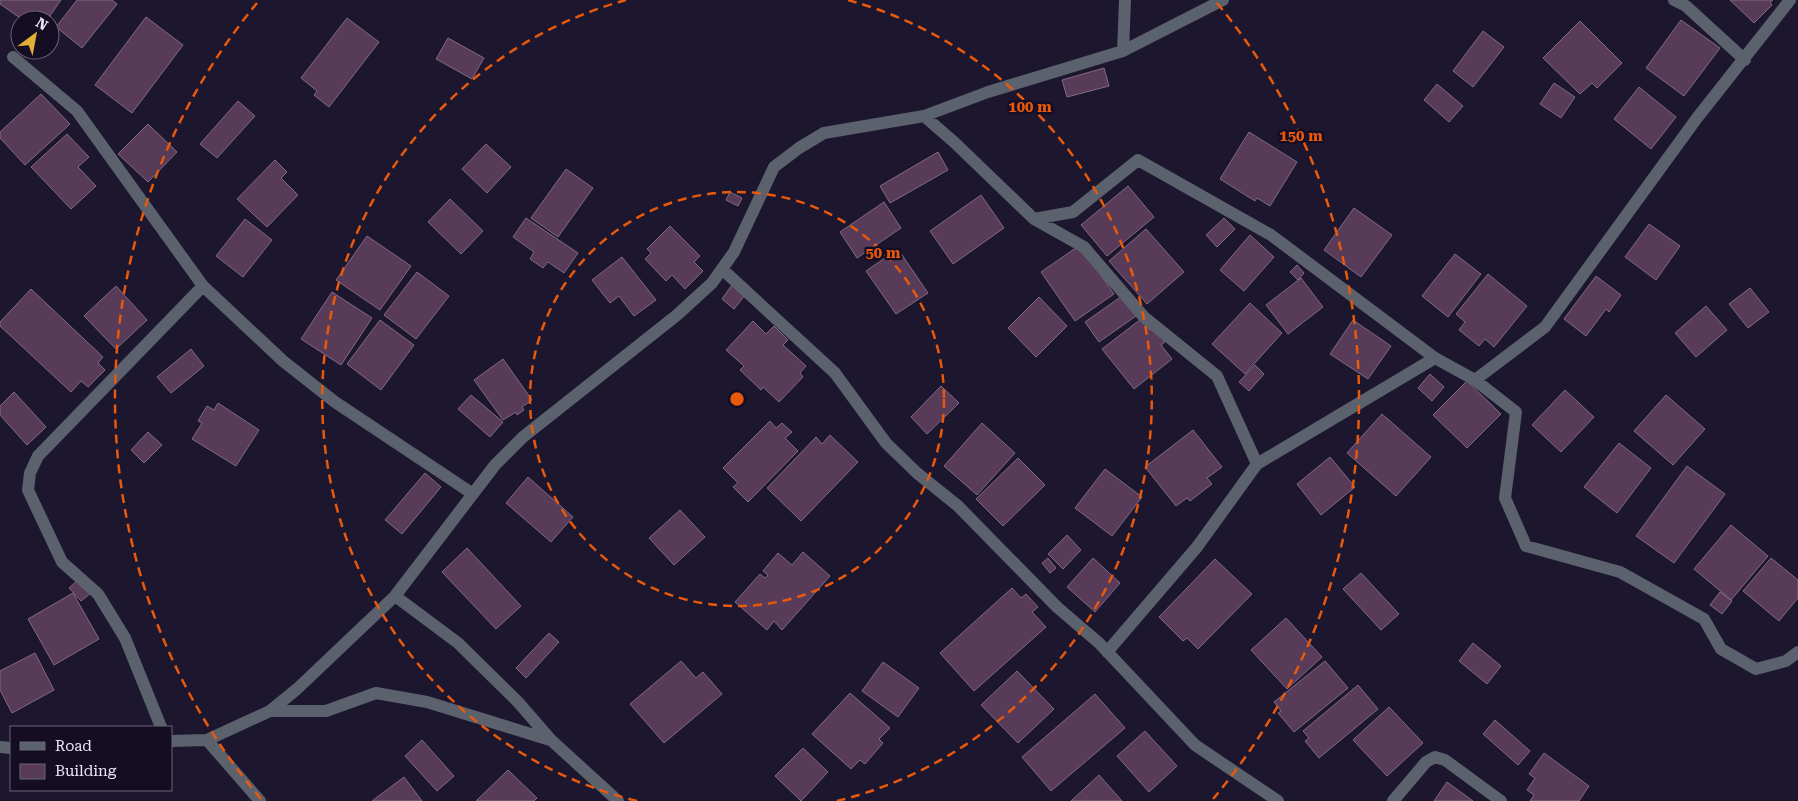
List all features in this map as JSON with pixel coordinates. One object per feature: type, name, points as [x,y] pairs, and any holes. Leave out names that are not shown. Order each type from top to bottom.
[{"type":"street","points":[[1124,51],[1125,0]]},
{"type":"street","points":[[172,741],[207,740],[270,711],[395,596],[495,465],[523,436],[677,315],[712,283],[734,252],[774,167],[799,148],[824,133],[924,116],[988,92],[1124,51],[1224,0]]},
{"type":"street","points":[[1674,0],[1686,6],[1745,60]]},
{"type":"street","points":[[1476,380],[1545,327],[1697,118],[1745,60],[1790,0]]},
{"type":"street","points":[[17,60],[77,111],[203,286],[283,361],[335,402],[473,494]]},
{"type":"street","points":[[924,116],[954,142],[1034,219],[1084,247],[1144,317],[1217,376],[1257,464]]},
{"type":"street","points":[[1034,219],[1073,212],[1138,160],[1271,235],[1436,358],[1476,380],[1516,412],[1505,498],[1526,546],[1620,572],[1704,618],[1721,649],[1756,669],[1786,661],[1798,652]]},
{"type":"street","points":[[722,270],[835,372],[886,443],[917,473],[958,506],[1057,607],[1107,652],[1195,745],[1278,801]]},
{"type":"street","points":[[161,726],[125,638],[98,594],[62,562],[28,490],[30,473],[38,456],[203,286]]},
{"type":"street","points":[[1107,652],[1197,547],[1257,464],[1436,358]]},
{"type":"street","points":[[395,596],[458,643],[518,702],[551,740],[618,801]]},
{"type":"street","points":[[270,711],[326,710],[376,693],[427,702],[551,740]]},
{"type":"street","points":[[207,740],[260,801]]},
{"type":"street","points":[[1393,801],[1426,762],[1435,757],[1445,760],[1500,801]]},
{"type":"building","points":[[0,0],[61,0],[54,10],[10,11],[0,4]]},
{"type":"building","points":[[77,0],[112,0],[117,4],[82,48],[60,30],[60,22]]},
{"type":"building","points":[[1730,0],[1773,0],[1770,2],[1772,5],[1754,23]]},
{"type":"building","points":[[146,17],[183,45],[132,113],[95,85]]},
{"type":"building","points":[[347,18],[379,42],[329,107],[314,95],[317,91],[301,78]]},
{"type":"building","points":[[1681,20],[1720,48],[1684,96],[1646,68]]},
{"type":"building","points":[[1580,21],[1622,63],[1597,88],[1592,83],[1580,94],[1543,58]]},
{"type":"building","points":[[1483,31],[1504,47],[1473,87],[1453,71]]},
{"type":"building","points":[[448,38],[484,58],[472,79],[436,59]]},
{"type":"building","points":[[1104,68],[1109,86],[1067,97],[1062,80]]},
{"type":"building","points":[[1554,83],[1575,97],[1561,118],[1540,104]]},
{"type":"building","points":[[1437,84],[1463,106],[1449,122],[1424,100]]},
{"type":"building","points":[[1639,87],[1676,117],[1651,149],[1614,119]]},
{"type":"building","points":[[41,94],[70,124],[25,165],[0,138],[0,132]]},
{"type":"building","points":[[238,101],[255,116],[217,158],[200,144]]},
{"type":"building","points":[[148,124],[177,152],[148,182],[118,154]]},
{"type":"building","points":[[1249,132],[1297,162],[1270,206],[1257,198],[1255,201],[1220,179]]},
{"type":"building","points":[[67,134],[89,157],[78,167],[96,186],[71,209],[31,167]]},
{"type":"building","points":[[486,144],[511,167],[487,193],[462,169]]},
{"type":"building","points":[[938,152],[948,170],[890,203],[880,186]]},
{"type":"building","points":[[275,160],[287,172],[281,178],[298,195],[267,227],[237,199]]},
{"type":"building","points":[[566,169],[593,188],[558,237],[531,218]]},
{"type":"building","points":[[1128,186],[1154,217],[1107,256],[1081,225]]},
{"type":"building","points":[[730,192],[742,198],[738,206],[726,200]]},
{"type":"building","points":[[981,195],[1004,228],[953,264],[930,231]]},
{"type":"building","points":[[450,199],[483,231],[461,254],[428,222]]},
{"type":"building","points":[[884,202],[901,228],[857,258],[840,232]]},
{"type":"building","points":[[1354,208],[1392,235],[1361,277],[1324,250]]},
{"type":"building","points":[[526,218],[578,253],[564,273],[548,262],[543,268],[530,259],[534,252],[513,237]]},
{"type":"building","points":[[1224,218],[1235,229],[1217,247],[1206,235]]},
{"type":"building","points":[[245,219],[272,240],[243,277],[216,256]]},
{"type":"building","points":[[1649,224],[1680,246],[1656,280],[1625,257]]},
{"type":"building","points":[[670,226],[700,256],[694,262],[703,271],[685,289],[672,275],[666,281],[645,259],[651,253],[647,249]]},
{"type":"building","points":[[1146,229],[1184,272],[1147,304],[1109,261]]},
{"type":"building","points":[[1250,235],[1274,257],[1244,291],[1220,270]]},
{"type":"building","points":[[367,236],[411,266],[380,310],[336,280]]},
{"type":"building","points":[[1080,245],[1114,294],[1075,321],[1041,272]]},
{"type":"building","points":[[898,249],[928,293],[896,314],[866,271]]},
{"type":"building","points":[[1455,254],[1481,274],[1448,317],[1422,296]]},
{"type":"building","points":[[622,257],[656,300],[634,316],[619,296],[610,303],[592,280]]},
{"type":"building","points":[[1297,265],[1304,273],[1298,280],[1290,272]]},
{"type":"building","points":[[417,272],[449,296],[416,339],[384,315]]},
{"type":"building","points":[[1488,274],[1527,306],[1494,347],[1485,339],[1479,346],[1459,330],[1465,322],[1456,314]]},
{"type":"building","points":[[1596,276],[1621,295],[1609,312],[1606,309],[1586,336],[1564,319]]},
{"type":"building","points":[[1301,278],[1323,307],[1288,334],[1266,305]]},
{"type":"building","points":[[732,285],[745,295],[734,309],[722,299]]},
{"type":"building","points":[[116,286],[147,320],[116,349],[84,316]]},
{"type":"building","points":[[1750,288],[1769,312],[1748,328],[1729,304]]},
{"type":"building","points":[[31,289],[103,357],[98,363],[105,370],[88,387],[81,381],[71,392],[0,326],[0,322]]},
{"type":"building","points":[[332,292],[372,318],[341,365],[301,339]]},
{"type":"building","points":[[1122,296],[1136,316],[1099,342],[1085,322]]},
{"type":"building","points":[[1039,297],[1067,326],[1036,357],[1008,328]]},
{"type":"building","points":[[1250,303],[1282,333],[1245,374],[1212,344]]},
{"type":"building","points":[[1706,306],[1727,330],[1696,357],[1675,333]]},
{"type":"building","points":[[1141,319],[1149,330],[1153,327],[1165,342],[1161,345],[1172,359],[1134,389],[1102,349]]},
{"type":"building","points":[[380,320],[414,345],[381,390],[347,364]]},
{"type":"building","points":[[1353,320],[1391,346],[1368,379],[1330,354]]},
{"type":"building","points":[[753,321],[766,334],[774,326],[788,340],[783,345],[806,366],[800,373],[803,377],[779,402],[763,387],[761,390],[740,370],[744,366],[726,350]]},
{"type":"building","points":[[191,349],[204,366],[171,393],[157,377]]},
{"type":"building","points":[[503,359],[532,400],[522,407],[524,410],[517,415],[516,412],[503,420],[474,380]]},
{"type":"building","points":[[1255,365],[1264,374],[1249,391],[1239,382]]},
{"type":"building","points":[[1430,374],[1444,387],[1432,401],[1418,388]]},
{"type":"building","points":[[1467,381],[1501,414],[1467,448],[1433,415]]},
{"type":"building","points":[[941,386],[959,403],[927,434],[911,417]]},
{"type":"building","points":[[1565,390],[1594,417],[1561,452],[1532,425]]},
{"type":"building","points":[[14,392],[46,427],[27,445],[0,415],[0,406]]},
{"type":"building","points":[[471,395],[503,422],[490,437],[458,409]]},
{"type":"building","points":[[1666,395],[1705,429],[1673,465],[1634,431]]},
{"type":"building","points":[[218,403],[259,430],[236,466],[192,439],[202,423],[198,421],[207,406],[214,410]]},
{"type":"building","points":[[1382,414],[1431,457],[1396,496],[1347,453]]},
{"type":"building","points":[[770,421],[776,428],[782,423],[792,432],[785,438],[798,451],[748,502],[733,487],[738,483],[723,468]]},
{"type":"building","points":[[982,423],[1015,453],[977,495],[944,466]]},
{"type":"building","points":[[1193,430],[1222,467],[1207,478],[1212,484],[1190,501],[1187,498],[1176,506],[1145,467]]},
{"type":"building","points":[[148,432],[162,445],[144,463],[131,450]]},
{"type":"building","points":[[830,435],[858,462],[801,521],[767,488],[816,437],[822,444]]},
{"type":"building","points":[[1619,443],[1651,468],[1617,513],[1584,487]]},
{"type":"building","points":[[1330,457],[1355,487],[1321,515],[1297,484]]},
{"type":"building","points":[[1018,458],[1045,485],[1003,526],[976,499]]},
{"type":"building","points":[[1687,466],[1725,494],[1674,563],[1636,536]]},
{"type":"building","points":[[1105,469],[1142,497],[1112,536],[1075,508]]},
{"type":"building","points":[[425,473],[441,487],[402,534],[385,520]]},
{"type":"building","points":[[528,477],[573,517],[551,542],[506,503]]},
{"type":"building","points":[[680,510],[705,537],[674,565],[649,538]]},
{"type":"building","points":[[1731,525],[1768,556],[1731,600],[1694,569]]},
{"type":"building","points":[[1067,535],[1081,550],[1063,569],[1048,554]]},
{"type":"building","points":[[467,548],[521,606],[496,629],[442,572]]},
{"type":"building","points":[[803,552],[830,576],[782,630],[774,621],[767,630],[735,602],[760,574],[765,578],[768,575],[763,571],[778,553],[792,565]]},
{"type":"building","points":[[1048,558],[1056,568],[1050,573],[1042,563]]},
{"type":"building","points":[[1093,558],[1120,583],[1095,612],[1067,587]]},
{"type":"building","points":[[1771,558],[1798,580],[1798,598],[1779,621],[1743,591]]},
{"type":"building","points":[[1215,559],[1252,594],[1198,649],[1187,638],[1183,641],[1159,617]]},
{"type":"building","points":[[1361,573],[1399,614],[1381,630],[1343,589]]},
{"type":"building","points":[[79,579],[91,593],[81,601],[69,588]]},
{"type":"building","points":[[1012,588],[1021,598],[1026,594],[1038,607],[1032,612],[1046,627],[974,691],[940,653]]},
{"type":"building","points":[[1720,592],[1732,601],[1722,614],[1710,605]]},
{"type":"building","points":[[73,593],[99,639],[54,665],[28,619]]},
{"type":"building","points":[[1286,618],[1322,657],[1287,689],[1251,650]]},
{"type":"building","points":[[549,633],[559,642],[526,678],[516,668]]},
{"type":"building","points":[[1473,643],[1501,666],[1487,684],[1459,661]]},
{"type":"building","points":[[35,653],[54,690],[12,713],[0,690],[0,671]]},
{"type":"building","points":[[681,661],[696,678],[703,672],[722,694],[664,743],[630,704]]},
{"type":"building","points":[[1325,661],[1348,688],[1294,732],[1278,713],[1281,711],[1274,702]]},
{"type":"building","points":[[883,662],[919,688],[898,717],[862,691]]},
{"type":"building","points":[[1017,671],[1054,709],[1018,743],[981,705]]},
{"type":"building","points":[[1358,685],[1378,709],[1319,758],[1305,741],[1309,738],[1303,731]]},
{"type":"building","points":[[850,693],[890,728],[879,739],[883,743],[865,764],[860,760],[851,769],[812,734]]},
{"type":"building","points":[[1095,694],[1125,728],[1051,791],[1022,757]]},
{"type":"building","points":[[1389,707],[1423,743],[1387,776],[1353,740]]},
{"type":"building","points":[[1495,720],[1530,751],[1518,765],[1483,734]]},
{"type":"building","points":[[1145,731],[1177,766],[1149,792],[1117,756]]},
{"type":"building","points":[[422,740],[454,776],[437,791],[405,756]]},
{"type":"building","points":[[803,748],[828,772],[801,801],[775,776]]},
{"type":"building","points":[[1544,753],[1589,786],[1579,801],[1530,801],[1534,795],[1527,790],[1535,778],[1529,774]]},
{"type":"building","points":[[508,770],[537,798],[534,801],[476,801]]},
{"type":"building","points":[[1099,775],[1122,801],[1071,801]]},
{"type":"building","points":[[404,777],[422,801],[372,801]]},
{"type":"building","points":[[1447,782],[1473,801],[1434,801]]}]
